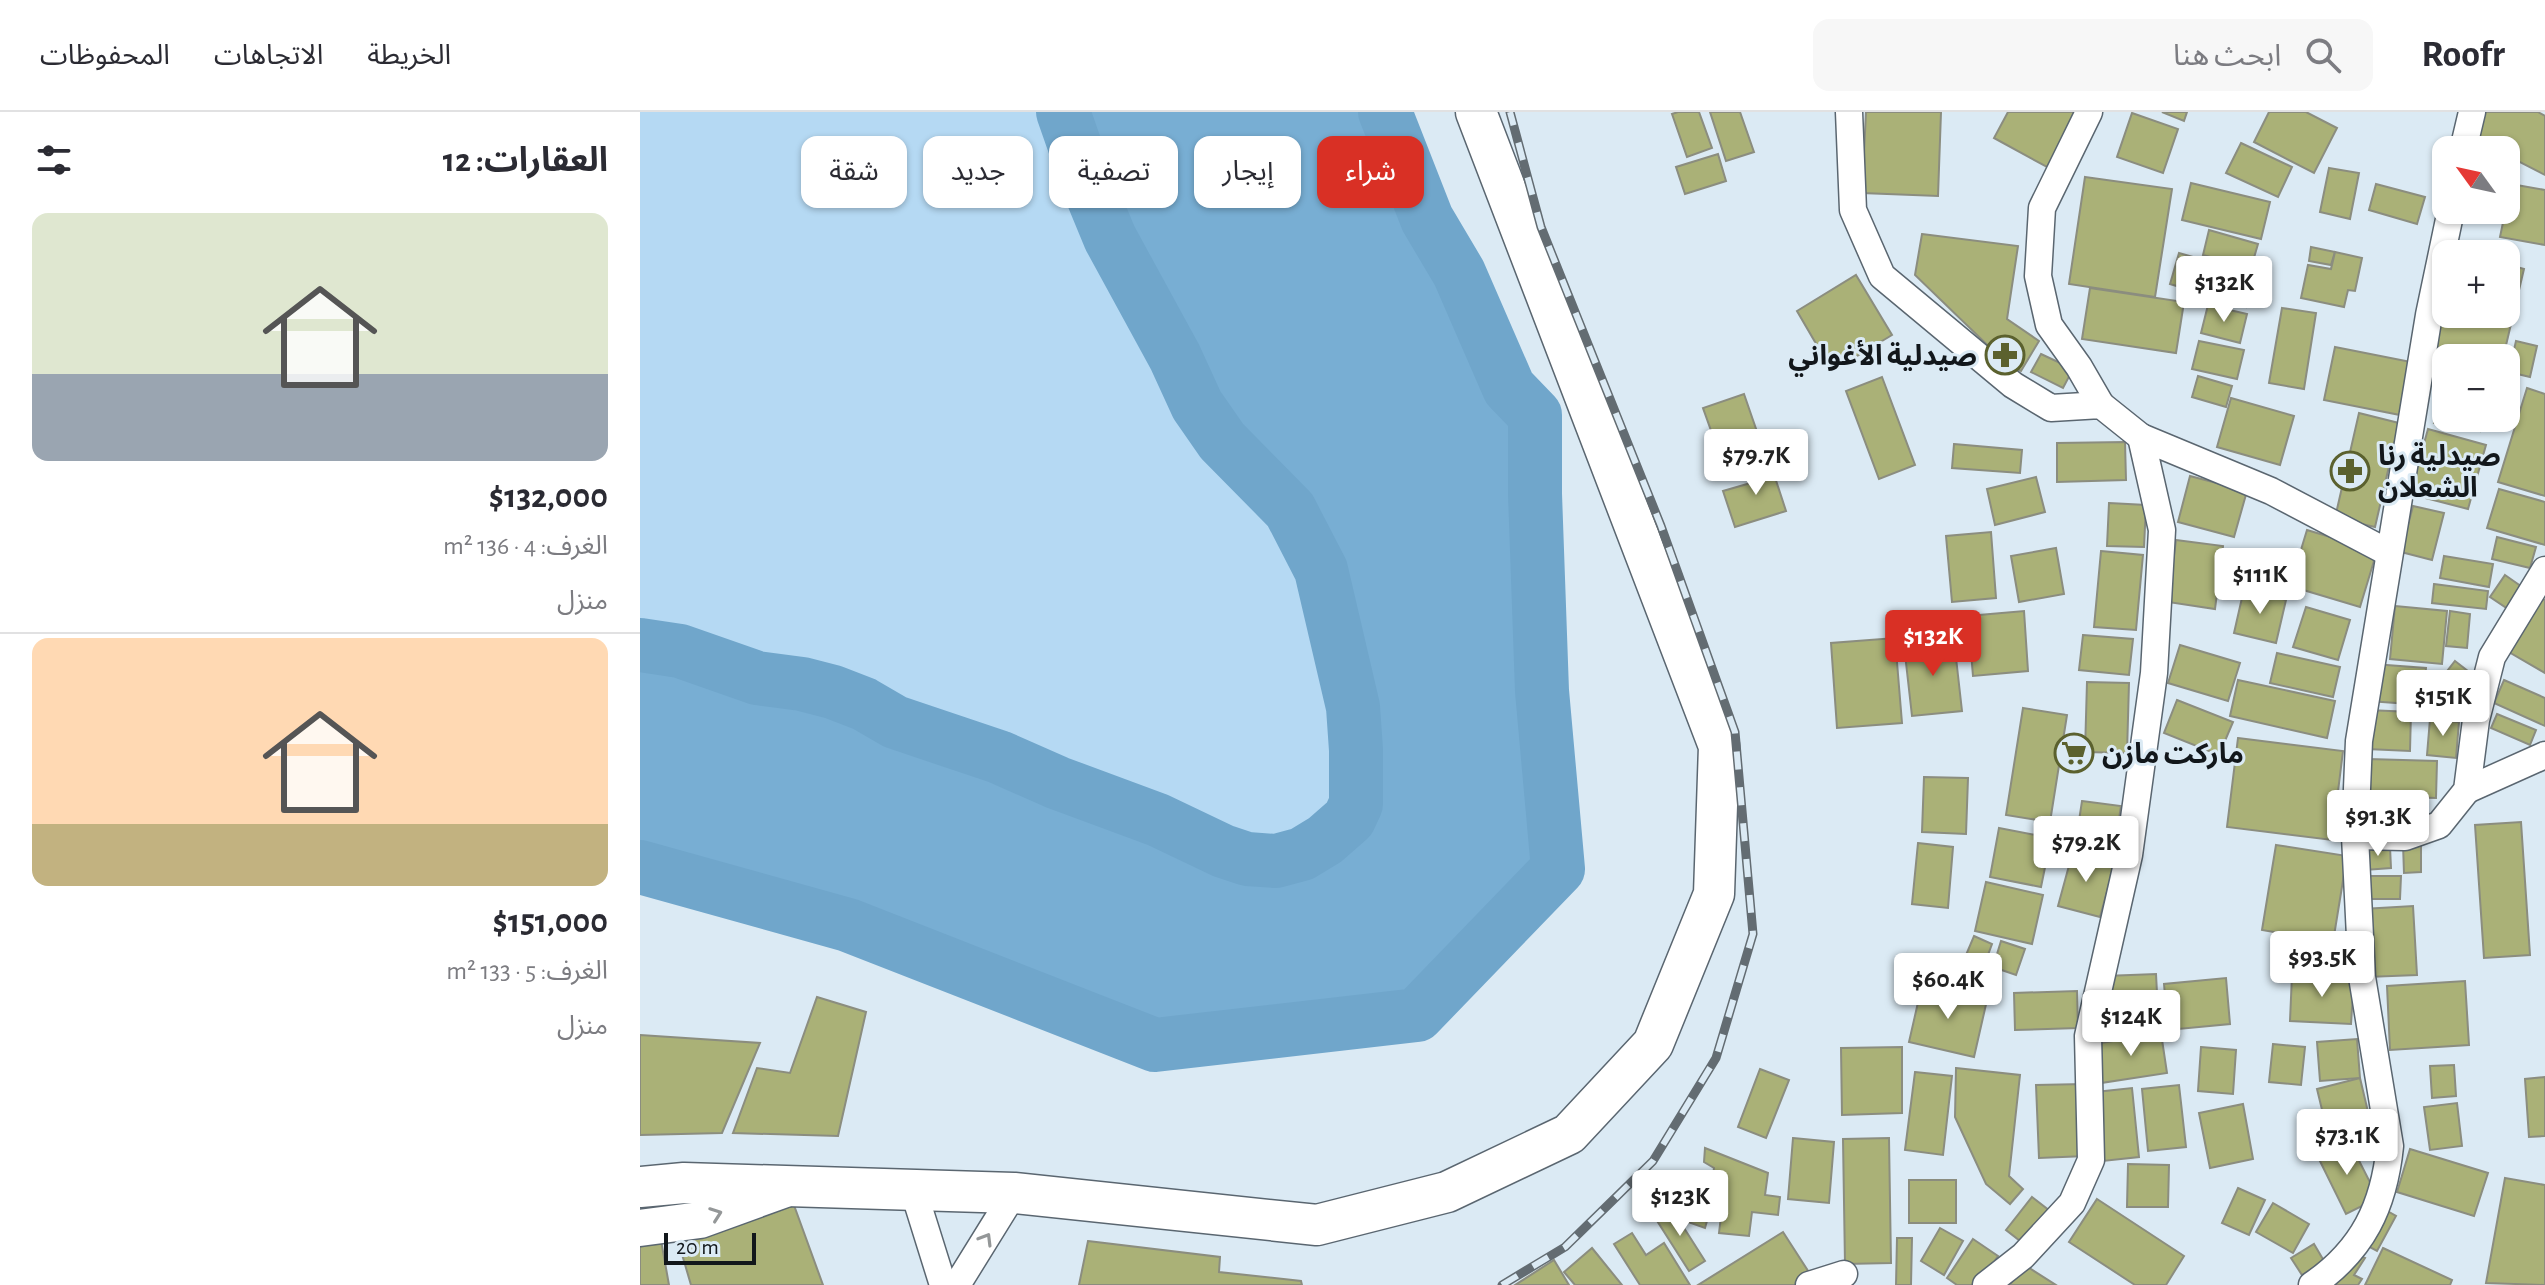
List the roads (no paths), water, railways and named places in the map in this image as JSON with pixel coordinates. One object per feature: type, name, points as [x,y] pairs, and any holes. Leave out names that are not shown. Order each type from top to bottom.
[{"type":"main road","points":[[640,1187],[684,1183],[1014,1193],[1317,1225],[1447,1192],[1569,1134],[1653,1044],[1714,894],[1719,746],[1476,112]]},
{"type":"main road","points":[[640,1228],[700,1220],[794,1186]]},
{"type":"street","points":[[1849,112],[1853,210],[1882,276],[2013,385],[2051,408],[2101,405]]},
{"type":"street","points":[[2089,112],[2042,208],[2038,276],[2049,325],[2101,405],[2141,437],[2271,491],[2389,553]]},
{"type":"street","points":[[2466,136],[2472,112]]},
{"type":"street","points":[[2312,1285],[2360,1240],[2378,1207],[2387,1170],[2390,1146],[2362,977],[2355,836],[2359,741],[2429,315],[2448,224]]},
{"type":"street","points":[[1986,1285],[2023,1256],[2072,1203],[2091,1160],[2088,1036],[2129,855],[2154,673],[2162,530],[2141,437]]},
{"type":"street","points":[[2467,790],[2476,720],[2492,657],[2545,570]]},
{"type":"street","points":[[2355,836],[2405,837],[2439,825],[2467,790],[2545,755]]},
{"type":"street","points":[[913,1189],[943,1285]]},
{"type":"street","points":[[957,1285],[1014,1193]]},
{"type":"street","points":[[1809,1285],[1844,1274]]},
{"type":"waterway","points":[[640,645],[680,651],[757,678],[833,692],[864,704],[895,722],[999,757],[1247,859],[1276,861],[1302,854],[1325,840],[1349,819],[1356,804],[1353,707],[1321,570],[1290,510],[1222,441],[1197,405],[1175,357],[1110,238],[1063,112]]},
{"type":"waterway","points":[[640,867],[848,925],[1155,1045],[1417,1015],[1558,869],[1542,691],[1535,415],[1509,388],[1459,273],[1427,219],[1385,112]]},
{"type":"railway","points":[[1502,1285],[1565,1247],[1653,1161],[1716,1058],[1753,934],[1735,732],[1661,526],[1541,227],[1510,112]]},
{"type":"place","name":"صيدلية الأغواني","points":[[2005,355]]},
{"type":"place","name":"صيدلية رنا الشعلان","points":[[2350,471]]},
{"type":"place","name":"ماركت مازن","points":[[2074,753]]}]
